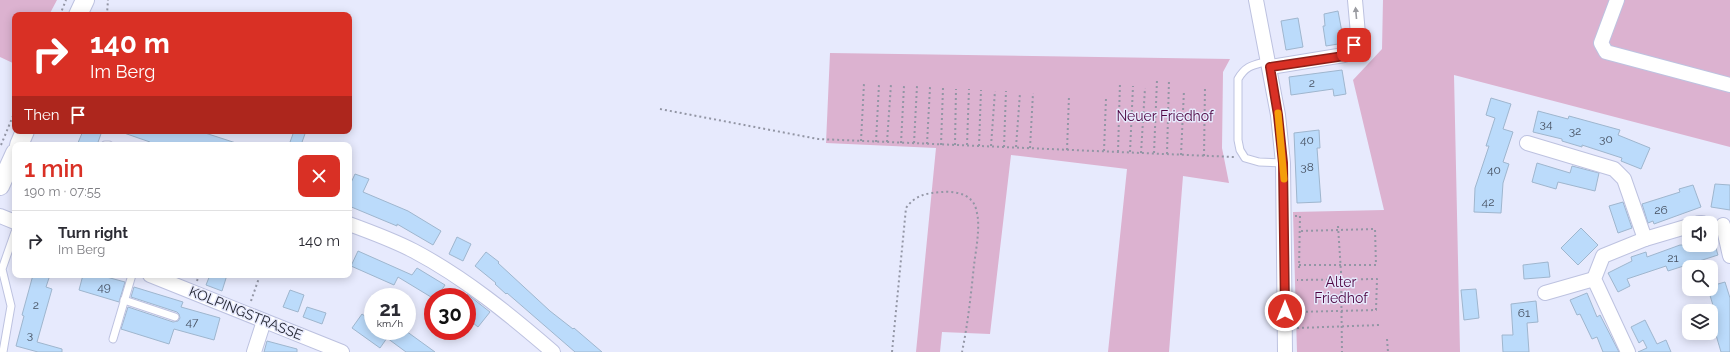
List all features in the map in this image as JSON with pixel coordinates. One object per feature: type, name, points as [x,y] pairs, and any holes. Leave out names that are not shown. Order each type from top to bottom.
[{"type":"street","points":[[79,12],[85,0]]},
{"type":"street","points":[[1256,0],[1278,115],[1283,163],[1285,352]]},
{"type":"street","points":[[1269,64],[1344,56],[1354,45],[1358,34],[1355,0]]},
{"type":"street","points":[[1617,0],[1601,43],[1606,52],[1730,85]]},
{"type":"street","points":[[1527,143],[1614,169],[1624,179],[1645,239]]},
{"type":"street","points":[[0,186],[12,160]]},
{"type":"street","points":[[0,216],[12,221]]},
{"type":"street","points":[[352,225],[414,251],[463,281],[508,313],[553,352]]},
{"type":"street","points":[[1721,225],[1730,256]]},
{"type":"street","points":[[1628,352],[1594,279],[1603,256],[1645,239],[1682,228]]},
{"type":"street","name":"KOLPINGSTRASSE","points":[[157,278],[342,352]]},
{"type":"street","points":[[1545,293],[1594,279]]},
{"type":"street","points":[[254,352],[264,321]]},
{"type":"lane","points":[[1269,64],[1252,66],[1243,71],[1238,79],[1238,140],[1240,150],[1245,158],[1259,162],[1283,163]]},
{"type":"lane","points":[[3,352],[11,306],[2,269],[12,241]]},
{"type":"lane","points":[[113,339],[131,278]]},
{"type":"lane","points":[[124,300],[175,317]]},
{"type":"path","points":[[61,12],[66,0]]},
{"type":"path","points":[[107,12],[108,0]]},
{"type":"path","points":[[1154,153],[1157,80]]},
{"type":"path","points":[[1167,154],[1169,80]]},
{"type":"path","points":[[1118,152],[1120,82]]},
{"type":"path","points":[[861,141],[864,83]]},
{"type":"path","points":[[876,142],[879,84]]},
{"type":"path","points":[[887,142],[891,84]]},
{"type":"path","points":[[901,143],[904,86]]},
{"type":"path","points":[[914,143],[917,86]]},
{"type":"path","points":[[1130,152],[1133,86]]},
{"type":"path","points":[[1204,156],[1205,86]]},
{"type":"path","points":[[927,144],[930,88]]},
{"type":"path","points":[[941,145],[943,88]]},
{"type":"path","points":[[1141,153],[1145,88]]},
{"type":"path","points":[[954,145],[956,89]]},
{"type":"path","points":[[967,145],[969,89]]},
{"type":"path","points":[[978,146],[981,90]]},
{"type":"path","points":[[1181,155],[1184,90]]},
{"type":"path","points":[[991,146],[995,91]]},
{"type":"path","points":[[1004,147],[1006,91]]},
{"type":"path","points":[[1016,148],[1020,93]]},
{"type":"path","points":[[1030,148],[1033,93]]},
{"type":"path","points":[[1067,150],[1069,96]]},
{"type":"path","points":[[1104,151],[1106,98]]},
{"type":"path","points":[[660,109],[818,139],[1245,158]]},
{"type":"path","points":[[0,148],[12,118]]},
{"type":"path","points":[[892,352],[906,208],[911,201],[919,196],[928,193],[945,192],[961,194],[971,199],[976,208],[978,220],[973,274],[962,352]]},
{"type":"path","points":[[1284,215],[1300,216],[1301,231],[1299,269]]},
{"type":"path","points":[[1338,226],[1341,279],[1342,352]]},
{"type":"path","points":[[1300,265],[1376,265],[1375,230],[1301,231]]},
{"type":"path","points":[[246,314],[259,278]]},
{"type":"path","points":[[1294,280],[1377,279],[1376,310],[1294,312]]},
{"type":"path","points":[[1294,328],[1380,325]]},
{"type":"path","points":[[1387,338],[1388,352]]},
{"type":"green space","points":[[0,0],[57,0],[51,12],[12,12],[12,63],[0,57]]},
{"type":"green space","name":"Alter Friedhof","points":[[1383,0],[1730,0],[1730,147],[1454,75],[1460,352],[1297,352],[1293,212],[1384,210],[1353,80],[1382,49]]},
{"type":"green space","name":"Neuer Friedhof","points":[[830,53],[1230,59],[1223,72],[1222,148],[1229,183],[1183,176],[1169,352],[1108,352],[1127,169],[1011,155],[990,334],[942,332],[940,352],[916,352],[936,148],[826,143]]},
{"type":"building","points":[[1338,11],[1344,43],[1326,46],[1323,26],[1325,26],[1324,14]]},
{"type":"building","points":[[1298,18],[1303,47],[1286,50],[1281,21]]},
{"type":"building","points":[[1342,70],[1346,94],[1334,96],[1333,89],[1291,95],[1289,77]]},
{"type":"building","points":[[1491,98],[1511,104],[1503,129],[1513,132],[1503,162],[1509,164],[1503,183],[1501,213],[1474,212],[1475,188],[1489,146],[1486,146],[1495,118],[1486,115]]},
{"type":"building","points":[[1538,111],[1568,119],[1569,116],[1620,130],[1618,135],[1650,148],[1641,169],[1621,161],[1622,158],[1582,145],[1582,147],[1562,141],[1562,139],[1533,132]]},
{"type":"building","points":[[1319,130],[1320,148],[1317,148],[1321,202],[1297,203],[1294,133]]},
{"type":"building","points":[[82,134],[101,134],[98,142],[78,142]]},
{"type":"building","points":[[127,134],[208,134],[233,142],[150,142]]},
{"type":"building","points":[[293,134],[305,134],[302,142],[290,142]]},
{"type":"building","points":[[1537,163],[1570,173],[1572,166],[1599,173],[1595,191],[1558,182],[1556,189],[1532,182]]},
{"type":"building","points":[[355,174],[369,179],[363,192],[408,211],[441,231],[433,245],[397,224],[397,226],[352,207],[352,180]]},
{"type":"building","points":[[1715,184],[1730,185],[1730,210],[1711,207]]},
{"type":"building","points":[[1693,185],[1701,207],[1654,224],[1653,221],[1648,223],[1642,204],[1680,192],[1679,189]]},
{"type":"building","points":[[1623,202],[1632,228],[1618,233],[1609,206]]},
{"type":"building","points":[[1581,228],[1598,245],[1578,265],[1561,248]]},
{"type":"building","points":[[457,237],[471,244],[463,261],[449,254]]},
{"type":"building","points":[[1680,245],[1682,245],[1682,252],[1717,252],[1718,255],[1702,260],[1682,260],[1682,267],[1668,271],[1666,266],[1627,279],[1630,286],[1618,292],[1608,273],[1632,261],[1631,257],[1646,252],[1647,257]]},
{"type":"building","points":[[358,251],[412,275],[417,268],[445,285],[443,288],[424,288],[424,293],[398,277],[394,285],[352,266]]},
{"type":"building","points":[[486,252],[499,262],[498,263],[550,311],[573,329],[574,328],[602,352],[575,352],[507,293],[506,294],[495,284],[496,283],[475,266]]},
{"type":"building","points":[[1548,262],[1550,277],[1524,279],[1523,265]]},
{"type":"building","points":[[32,278],[49,278],[46,287],[52,289],[37,342],[62,349],[62,352],[38,352],[16,346],[24,316],[22,315]]},
{"type":"building","points":[[82,278],[110,278],[125,282],[119,302],[79,290]]},
{"type":"building","points":[[209,278],[226,278],[222,291],[206,285]]},
{"type":"building","points":[[1725,282],[1730,298],[1730,352],[1721,352],[1717,340],[1718,304],[1713,304],[1710,296],[1718,296],[1718,284]]},
{"type":"building","points":[[134,287],[183,302],[181,307],[220,318],[214,340],[174,329],[169,344],[121,329],[128,307],[173,322],[178,321],[180,318],[177,312],[131,297]]},
{"type":"building","points":[[1476,289],[1479,318],[1464,320],[1461,290]]},
{"type":"building","points":[[290,290],[304,295],[298,312],[283,307]]},
{"type":"building","points":[[1587,293],[1597,317],[1600,315],[1619,352],[1603,352],[1597,337],[1592,339],[1580,314],[1577,315],[1570,300]]},
{"type":"building","points":[[476,301],[490,312],[478,327],[476,325]]},
{"type":"building","points":[[1536,301],[1538,322],[1527,323],[1529,352],[1503,352],[1502,335],[1513,335],[1511,304]]},
{"type":"building","points":[[307,307],[326,313],[322,324],[303,317]]},
{"type":"building","points":[[362,314],[364,315],[364,337],[352,328]]},
{"type":"building","points":[[1645,320],[1657,344],[1666,340],[1671,352],[1638,352],[1647,348],[1643,340],[1639,343],[1631,327]]},
{"type":"building","points":[[416,338],[435,352],[406,352],[390,340],[416,340]]},
{"type":"building","points":[[369,340],[386,340],[380,348]]},
{"type":"building","points":[[267,341],[297,349],[297,352],[264,352]]},
{"type":"slow traffic","points":[[1278,113],[1284,179]]},
{"type":"route","points":[[1285,311],[1283,163],[1278,115],[1270,67],[1344,56],[1354,45]]}]
